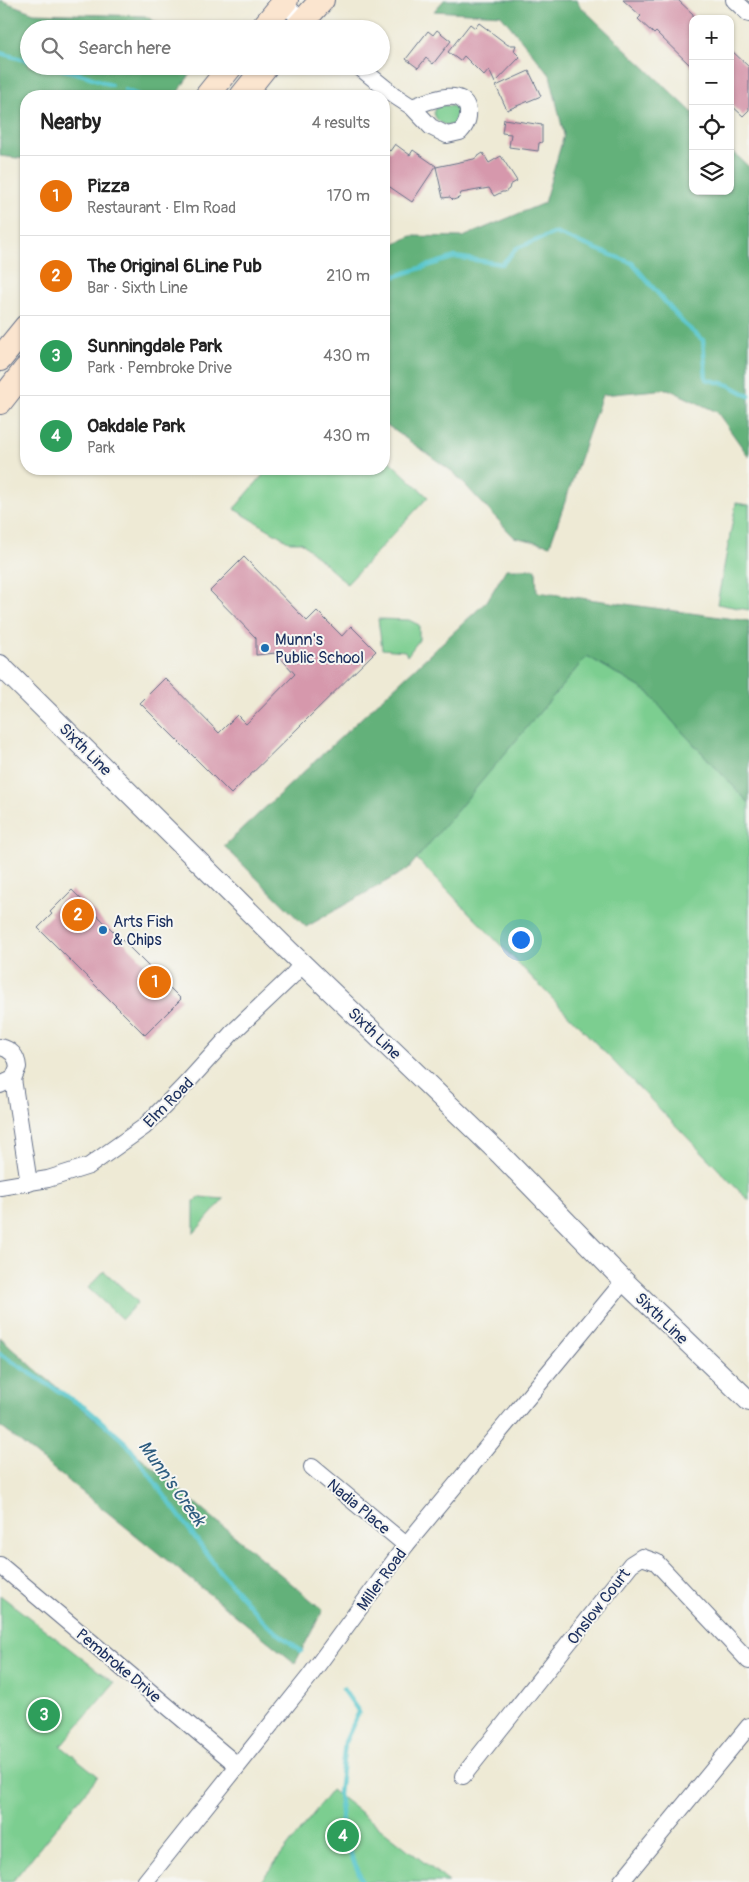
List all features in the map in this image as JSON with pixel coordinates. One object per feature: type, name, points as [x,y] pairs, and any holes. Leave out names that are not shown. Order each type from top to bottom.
[{"type":"main road","points":[[308,20],[322,0]]},
{"type":"main road","points":[[269,20],[284,2]]},
{"type":"main road","points":[[212,90],[224,75]]},
{"type":"main road","points":[[247,90],[259,75]]},
{"type":"main road","points":[[0,359],[20,334]]},
{"type":"main road","points":[[0,402],[20,377]]},
{"type":"street","points":[[734,0],[749,14]]},
{"type":"street","points":[[284,2],[299,20]]},
{"type":"street","points":[[369,75],[388,90]]},
{"type":"street","points":[[390,92],[412,106]]},
{"type":"street","name":"Sixth Line","points":[[0,664],[288,950],[500,1154],[624,1281],[749,1402]]},
{"type":"street","name":"Elm Road","points":[[0,1187],[48,1180],[89,1166],[144,1127],[232,1034],[303,963]]},
{"type":"street","points":[[0,1047],[9,1050],[17,1060],[18,1067],[6,1082],[29,1183]]},
{"type":"street","name":"Miller Road","points":[[145,1882],[309,1677],[406,1545],[624,1281]]},
{"type":"street","name":"Nadia Place","points":[[312,1468],[406,1545]]},
{"type":"street","name":"Onslow Court","points":[[463,1776],[631,1564],[642,1557],[656,1562],[749,1661]]},
{"type":"street","name":"Pembroke Drive","points":[[0,1565],[237,1765]]},
{"type":"street","points":[[621,1882],[749,1726]]},
{"type":"green space","points":[[0,0],[34,13],[145,16],[152,20],[20,20],[20,75],[190,75],[179,90],[20,90],[20,158],[0,156]]},
{"type":"green space","points":[[444,0],[577,0],[580,6],[689,109],[689,195],[734,195],[734,153],[749,167],[749,457],[717,412],[668,389],[602,395],[550,545],[514,537],[453,472],[390,427],[390,243],[393,245],[411,236],[463,237],[544,203],[564,135],[550,75],[501,15],[434,11]]},
{"type":"green space","points":[[442,105],[459,107],[461,117],[455,125],[444,124],[437,119],[434,113],[436,108]]},
{"type":"green space","points":[[390,462],[428,497],[347,584],[301,542],[290,542],[234,509],[263,475],[390,475]]},
{"type":"green space","points":[[736,503],[749,505],[749,610],[717,604]]},
{"type":"green space","points":[[506,569],[536,569],[537,592],[749,621],[749,803],[674,723],[648,692],[587,656],[408,869],[306,927],[224,846],[487,601]]},
{"type":"green space","points":[[378,619],[409,620],[419,625],[419,640],[407,656],[405,651],[382,649]]},
{"type":"green space","points":[[587,656],[648,692],[674,723],[749,803],[749,1201],[416,858]]},
{"type":"green space","points":[[200,1197],[224,1199],[194,1233],[194,1201]]},
{"type":"green space","points":[[104,1271],[138,1302],[122,1319],[88,1288]]},
{"type":"green space","points":[[0,1337],[34,1368],[323,1610],[295,1663],[0,1426]]},
{"type":"green space","points":[[0,1595],[114,1683],[61,1746],[98,1776],[12,1882],[0,1882]]},
{"type":"green space","points":[[332,1790],[449,1882],[260,1882]]},
{"type":"building","points":[[623,0],[678,0],[693,14],[689,15],[689,64],[656,32],[654,34],[638,19],[641,16]]},
{"type":"building","points":[[479,23],[508,45],[516,45],[514,51],[520,57],[495,83],[489,70],[484,76],[464,56],[460,61],[448,52],[470,24],[475,28]]},
{"type":"building","points":[[437,30],[451,41],[433,64],[426,58],[418,68],[406,59],[428,31],[433,35]]},
{"type":"building","points":[[734,53],[749,67],[749,110],[743,116],[734,108]]},
{"type":"building","points":[[529,71],[541,96],[507,110],[496,86]]},
{"type":"building","points":[[504,119],[542,125],[542,142],[539,143],[538,151],[509,147],[511,134],[502,133]]},
{"type":"building","points":[[395,144],[410,155],[413,150],[436,166],[412,202],[390,187],[390,151]]},
{"type":"building","points":[[483,153],[489,163],[501,156],[517,181],[510,185],[509,189],[505,192],[494,196],[489,188],[461,193],[459,198],[453,200],[450,197],[443,198],[436,167],[474,159]]},
{"type":"building","points":[[244,557],[307,621],[317,611],[342,636],[351,626],[376,651],[231,794],[140,703],[165,678],[219,733],[237,715],[246,724],[295,674],[276,653],[256,655],[256,638],[210,591]]},
{"type":"building","points":[[72,890],[181,999],[145,1035],[38,928],[52,914],[50,912]]},
{"type":"waterway","points":[[0,53],[20,59]]},
{"type":"waterway","points":[[84,75],[111,85]]},
{"type":"waterway","points":[[390,276],[455,257],[502,264],[517,248],[555,233],[632,263],[684,324],[703,340],[706,379],[729,385],[749,396]]},
{"type":"waterway","name":"Munn's Creek","points":[[0,1354],[87,1409],[127,1444],[220,1572],[266,1624],[301,1651]]},
{"type":"waterway","name":"Munn's Creek","points":[[343,1689],[359,1712],[345,1742],[339,1794],[344,1839],[363,1882]]},
{"type":"place","name":"Munn's Public School","points":[[265,648]]},
{"type":"place","name":"The Original 6Line Pub","points":[[78,915]]},
{"type":"place","name":"Arts Fish & Chips","points":[[103,930]]},
{"type":"place","name":"Pizza","points":[[155,982]]},
{"type":"place","name":"Sunningdale Park","points":[[44,1715]]},
{"type":"place","name":"Oakdale Park","points":[[343,1836]]}]
